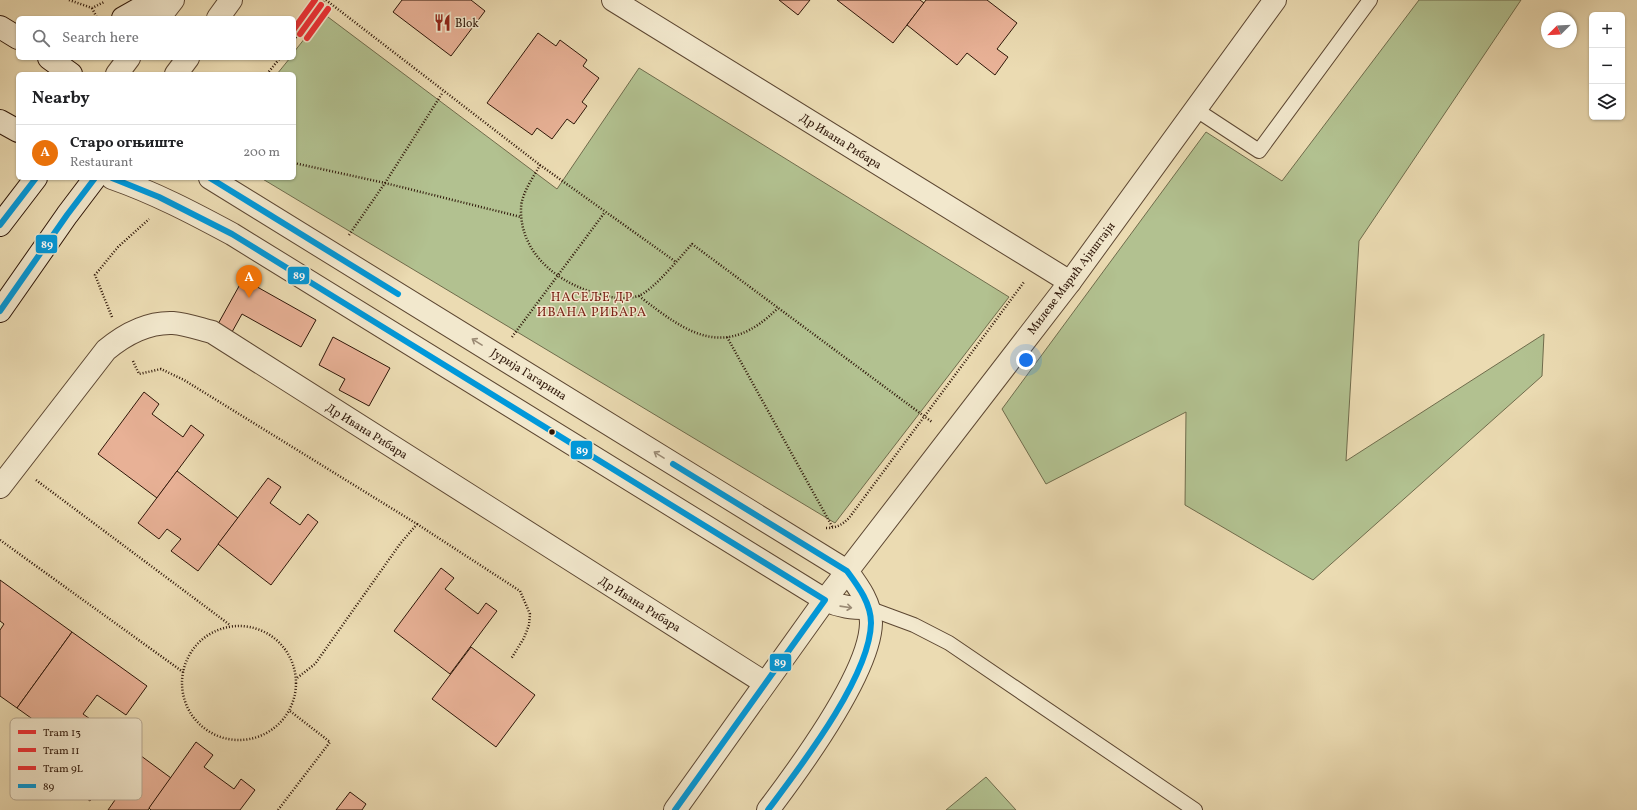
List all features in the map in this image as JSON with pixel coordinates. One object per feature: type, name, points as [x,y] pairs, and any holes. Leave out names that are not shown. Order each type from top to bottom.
[{"type":"street","points":[[127,16],[155,0]]},
{"type":"street","points":[[161,16],[173,0]]},
{"type":"street","points":[[219,16],[231,0]]},
{"type":"street","name":"Др Ивана Рибара","points":[[613,0],[1070,282]]},
{"type":"street","name":"Милеве Марић Ајнштајн","points":[[675,810],[825,600],[1070,282],[1275,0]]},
{"type":"street","points":[[0,20],[16,24]]},
{"type":"street","points":[[0,27],[16,37]]},
{"type":"street","points":[[52,60],[68,72]]},
{"type":"street","points":[[118,72],[128,60]]},
{"type":"street","points":[[178,72],[186,60]]},
{"type":"street","points":[[0,121],[16,130]]},
{"type":"street","points":[[0,224],[34,180]]},
{"type":"street","points":[[0,311],[67,215],[93,180]]},
{"type":"street","points":[[118,180],[141,188],[171,202],[232,234],[825,600],[847,608],[868,608]]},
{"type":"street","name":"Јурија Гагарина","points":[[213,180],[847,571]]},
{"type":"street","name":"Др Ивана Рибара","points":[[0,487],[106,350],[124,337],[138,330],[158,324],[173,323],[191,326],[212,332],[765,683]]},
{"type":"street","points":[[768,810],[815,744],[850,684],[865,653],[870,635],[871,621],[868,608],[858,585],[847,571]]},
{"type":"lane","points":[[1195,109],[1259,151],[1370,0]]},
{"type":"lane","points":[[868,608],[914,625],[949,643],[1196,810]]},
{"type":"path","points":[[69,0],[92,8],[107,0]]},
{"type":"path","points":[[296,37],[325,0],[540,165],[676,262]]},
{"type":"path","points":[[92,8],[95,16]]},
{"type":"path","points":[[270,72],[278,60]]},
{"type":"path","points":[[346,239],[385,183],[443,92]]},
{"type":"path","points":[[296,164],[385,183],[521,217]]},
{"type":"path","points":[[540,165],[525,191],[520,208],[521,217],[523,230],[529,243],[542,262],[557,277],[585,291],[616,299],[639,296],[650,288],[692,244],[952,436]]},
{"type":"path","points":[[171,202],[137,229],[118,247],[95,275],[117,329],[124,337],[139,374],[161,369],[184,380],[417,524],[520,591],[530,614],[529,625],[524,638],[511,659]]},
{"type":"path","points":[[512,338],[605,212]]},
{"type":"path","points":[[822,528],[833,528],[842,525],[849,518],[1039,262]]},
{"type":"path","points":[[639,296],[672,322],[699,335],[716,338],[738,335],[754,328],[766,320],[778,308]]},
{"type":"path","points":[[505,334],[518,342]]},
{"type":"path","points":[[726,337],[833,528]]},
{"type":"path","points":[[16,466],[231,625]]},
{"type":"path","points":[[297,678],[315,664],[400,544],[417,524]]},
{"type":"path","points":[[0,540],[183,672]]},
{"type":"path","points":[[231,625],[254,627],[265,631],[275,638],[290,656],[297,678],[297,690],[290,711],[274,728],[264,734],[242,740],[220,737],[205,728],[193,716],[183,695],[183,672],[192,650],[200,641],[219,628],[231,625]]},
{"type":"path","points":[[278,810],[330,742],[290,711]]},
{"type":"green space","points":[[1419,0],[1521,0],[1359,241],[1346,461],[1544,334],[1542,376],[1313,580],[1185,505],[1186,412],[1046,484],[1002,409],[1206,132],[1282,181]]},
{"type":"green space","points":[[324,14],[557,189],[639,68],[1009,297],[835,523],[264,180],[296,180],[296,72],[279,72],[288,60],[296,60],[296,49]]},
{"type":"green space","points":[[986,777],[1016,810],[946,810]]},
{"type":"building","name":"Blok","points":[[402,0],[471,0],[485,11],[451,56],[393,12]]},
{"type":"building","points":[[779,0],[810,0],[798,15]]},
{"type":"building","points":[[837,0],[920,0],[924,3],[893,43]]},
{"type":"building","points":[[926,0],[987,0],[1017,23],[997,49],[1008,57],[995,75],[967,53],[957,65],[907,25]]},
{"type":"building","points":[[538,33],[556,46],[560,40],[587,60],[583,66],[599,78],[582,102],[587,106],[574,124],[567,119],[552,139],[537,128],[532,135],[487,103]]},
{"type":"building","points":[[243,279],[316,320],[301,347],[242,314],[232,332],[218,324]]},
{"type":"building","points":[[333,337],[390,368],[369,406],[339,390],[345,379],[319,365]]},
{"type":"building","points":[[144,392],[159,404],[152,414],[183,437],[191,425],[204,435],[157,498],[98,454]]},
{"type":"building","points":[[177,471],[238,518],[198,571],[171,551],[181,539],[167,529],[159,539],[138,523]]},
{"type":"building","points":[[268,478],[281,487],[270,503],[300,525],[308,514],[318,522],[271,585],[218,544]]},
{"type":"building","points":[[441,568],[454,578],[445,589],[478,614],[486,603],[497,611],[450,674],[394,631]]},
{"type":"building","points":[[0,580],[72,632],[17,708],[0,696],[0,630],[4,624],[0,621]]},
{"type":"building","points":[[72,632],[147,686],[126,715],[97,695],[83,714],[89,718],[31,718],[17,708]]},
{"type":"building","points":[[471,647],[535,695],[496,747],[432,699]]},
{"type":"building","points":[[196,742],[213,755],[204,767],[234,789],[241,779],[255,790],[240,810],[151,810],[149,808]]},
{"type":"building","points":[[142,757],[171,778],[148,810],[108,810],[115,800],[142,800]]},
{"type":"building","points":[[350,792],[366,804],[362,810],[336,810]]},
{"type":"tram line","name":"13","points":[[296,26],[315,0]]},
{"type":"tram line","name":"11","points":[[300,34],[321,5]]},
{"type":"tram line","name":"9L","points":[[307,38],[328,9]]},
{"type":"transit line","name":"89","points":[[0,225],[34,180]]},
{"type":"transit line","name":"89","points":[[0,311],[67,215],[93,180]]},
{"type":"transit line","name":"89","points":[[117,180],[159,197],[232,234],[825,600],[675,810]]},
{"type":"transit line","name":"89","points":[[213,180],[398,294]]},
{"type":"transit line","name":"89","points":[[673,464],[847,571],[863,595],[869,609],[871,623],[868,645],[859,669],[846,695],[831,721],[768,810]]},
{"type":"place","name":"Blok","points":[[442,23]]},
{"type":"place","name":"Старо огњиште","points":[[249,298]]},
{"type":"district","name":"НАСЕЉЕ ДР ИВАНА РИБАРА","points":[[592,304]]}]
